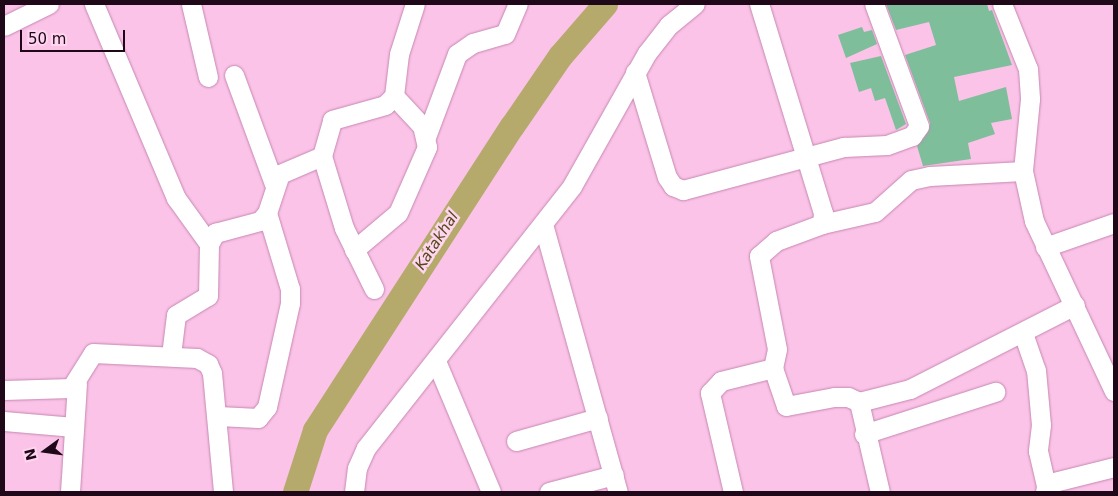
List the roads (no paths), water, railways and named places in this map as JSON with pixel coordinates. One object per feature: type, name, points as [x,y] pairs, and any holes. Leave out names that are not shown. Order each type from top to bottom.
[{"type":"street","points":[[4,26],[48,4]]},
{"type":"street","points":[[94,4],[176,198],[209,244]]},
{"type":"street","points":[[191,4],[208,77]]},
{"type":"street","points":[[374,289],[354,250],[336,207],[322,156],[332,120],[385,104],[394,96],[399,54],[415,4]]},
{"type":"street","points":[[426,137],[457,54],[473,43],[505,34],[518,4]]},
{"type":"street","points":[[354,492],[357,468],[366,448],[572,186],[635,72],[669,25],[695,4]]},
{"type":"street","points":[[759,4],[823,213],[822,224]]},
{"type":"street","points":[[635,72],[672,186],[683,190],[844,147],[887,144],[918,132],[917,117],[874,4]]},
{"type":"street","points":[[1002,4],[1028,69],[1030,99],[1023,170],[1034,221],[1114,391]]},
{"type":"street","points":[[234,75],[274,184]]},
{"type":"street","points":[[354,250],[398,213],[427,147],[426,137],[412,114],[394,96]]},
{"type":"street","points":[[218,416],[258,418],[267,408],[290,303],[290,289],[268,213],[274,184],[280,174],[290,168],[322,156]]},
{"type":"street","points":[[1023,170],[930,176],[911,180],[875,212],[822,224],[776,241],[759,256],[777,349],[773,368],[786,406],[834,397],[848,397],[859,402],[910,389],[1075,305]]},
{"type":"street","points":[[171,355],[176,315],[208,296],[209,244],[215,233],[250,226],[268,213]]},
{"type":"street","points":[[1045,247],[1114,223]]},
{"type":"street","points":[[543,224],[616,484],[549,492]]},
{"type":"street","points":[[1023,332],[1036,370],[1041,425],[1038,450],[1045,490],[1114,467]]},
{"type":"street","points":[[70,492],[77,383],[84,362],[93,353],[171,355],[197,358],[208,364],[218,416],[223,492]]},
{"type":"street","points":[[436,361],[491,492]]},
{"type":"street","points":[[733,492],[710,393],[722,381],[773,368]]},
{"type":"street","points":[[4,390],[64,389],[77,383]]},
{"type":"street","points":[[864,434],[994,392]]},
{"type":"street","points":[[859,402],[864,434],[880,492]]},
{"type":"street","points":[[516,441],[598,418]]},
{"type":"street","points":[[4,421],[74,427]]},
{"type":"waterway","name":"Katakhal","points":[[295,492],[315,430],[512,126],[560,56],[605,4]]}]
